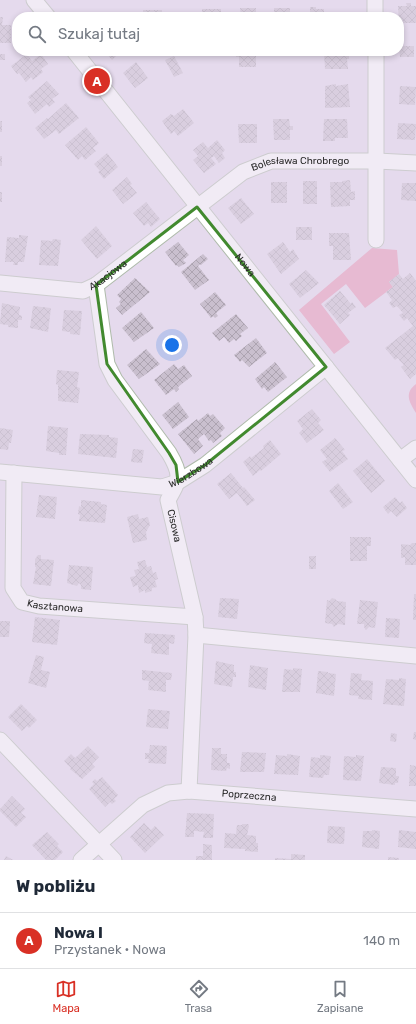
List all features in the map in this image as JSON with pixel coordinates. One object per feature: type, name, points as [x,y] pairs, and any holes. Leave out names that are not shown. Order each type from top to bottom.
[{"type":"street","points":[[34,0],[44,12]]},
{"type":"street","points":[[375,0],[376,12]]},
{"type":"street","name":"Nowa","points":[[78,56],[416,480]]},
{"type":"street","points":[[376,56],[376,240]]},
{"type":"street","name":"Bolesława Chrobrego","points":[[197,207],[243,172],[271,161],[377,161],[416,163]]},
{"type":"street","name":"Akacjowa","points":[[0,283],[83,291],[96,285],[197,207]]},
{"type":"street","points":[[96,285],[107,364],[115,380],[169,453],[176,465],[178,482]]},
{"type":"street","name":"Wierzbowa","points":[[7,473],[162,487],[178,482],[205,465],[326,367]]},
{"type":"street","points":[[400,460],[416,448]]},
{"type":"street","name":"Kasztanowa","points":[[7,473],[14,588],[22,602],[38,606],[194,617]]},
{"type":"street","name":"Cisowa","points":[[178,482],[168,500],[194,617],[196,635],[189,791]]},
{"type":"street","points":[[196,635],[416,656]]},
{"type":"street","points":[[0,740],[114,860]]},
{"type":"street","name":"Poprzeczna","points":[[82,860],[143,804],[168,793],[189,791],[416,808]]},
{"type":"highlighted area","points":[[197,207],[326,367],[205,465],[178,482],[176,465],[169,453],[107,364],[96,285]]},
{"type":"shaded area","points":[[372,248],[397,250],[399,274],[389,282],[393,287],[365,308],[346,284],[321,304],[350,342],[334,354],[299,310]]},
{"type":"shaded area","points":[[416,384],[416,413],[411,405],[409,394],[412,387]]},
{"type":"building","points":[[406,3],[411,3],[411,6],[416,6],[416,23],[404,23],[404,12],[398,12],[398,6],[407,6]]},
{"type":"building","points":[[310,7],[324,9],[324,12],[310,12]]},
{"type":"building","points":[[240,8],[256,8],[256,12],[240,12]]},
{"type":"building","points":[[274,8],[290,8],[290,12],[274,12]]},
{"type":"building","points":[[202,9],[221,9],[221,12],[202,12]]},
{"type":"building","points":[[143,10],[162,10],[162,12],[143,12]]},
{"type":"building","points":[[0,17],[3,17],[2,25],[11,25],[11,43],[0,43]]},
{"type":"building","points":[[404,46],[414,46],[414,57],[400,57],[404,56]]},
{"type":"building","points":[[0,54],[5,54],[5,60],[0,60]]},
{"type":"building","points":[[24,56],[28,56],[32,61],[38,56],[42,56],[48,64],[41,69],[43,72],[33,80],[31,77],[26,82],[11,66]]},
{"type":"building","points":[[109,56],[116,56],[112,60]]},
{"type":"building","points":[[174,56],[183,73],[174,77],[165,60]]},
{"type":"building","points":[[256,56],[256,67],[239,67],[239,57],[236,57]]},
{"type":"building","points":[[324,56],[349,56],[349,59],[347,59],[348,69],[325,69]]},
{"type":"building","points":[[136,62],[148,78],[135,88],[123,73]]},
{"type":"building","points":[[47,81],[59,94],[52,99],[55,102],[49,107],[47,104],[35,114],[27,103],[31,100],[28,97]]},
{"type":"building","points":[[336,84],[336,86],[348,84],[350,107],[325,108],[325,86]]},
{"type":"building","points":[[400,86],[416,87],[415,105],[399,104]]},
{"type":"building","points":[[66,103],[79,118],[59,134],[56,130],[44,139],[35,128]]},
{"type":"building","points":[[183,109],[194,123],[178,136],[174,131],[171,134],[162,121],[171,114],[174,116]]},
{"type":"building","points":[[273,119],[289,119],[290,126],[293,126],[293,130],[290,130],[290,140],[274,140]]},
{"type":"building","points":[[324,119],[347,119],[348,138],[335,138],[335,141],[323,141]]},
{"type":"building","points":[[0,121],[2,121],[2,132],[0,132]]},
{"type":"building","points":[[398,123],[416,124],[415,140],[397,139]]},
{"type":"building","points":[[238,124],[257,124],[257,143],[239,143]]},
{"type":"building","points":[[86,127],[99,143],[93,148],[96,151],[85,160],[82,156],[78,160],[65,145]]},
{"type":"building","points":[[217,140],[225,150],[222,153],[225,158],[219,163],[214,156],[211,158],[216,164],[204,173],[193,160],[198,156],[193,150],[203,142],[208,148]]},
{"type":"building","points":[[107,153],[118,167],[104,179],[94,164]]},
{"type":"building","points":[[0,156],[2,156],[2,166],[0,166]]},
{"type":"building","points":[[127,177],[132,184],[130,185],[137,193],[123,204],[112,190]]},
{"type":"building","points":[[350,180],[351,192],[355,191],[355,200],[350,200],[350,206],[331,207],[330,182]]},
{"type":"building","points":[[303,181],[317,181],[317,204],[303,204]]},
{"type":"building","points":[[271,182],[287,182],[287,203],[271,203]]},
{"type":"building","points":[[402,183],[416,183],[416,201],[401,200]]},
{"type":"building","points":[[0,192],[2,192],[2,202],[0,202]]},
{"type":"building","points":[[241,198],[254,214],[241,224],[228,208]]},
{"type":"building","points":[[146,202],[160,219],[151,227],[148,223],[144,226],[133,213]]},
{"type":"building","points":[[96,226],[112,246],[97,259],[81,240]]},
{"type":"building","points":[[296,227],[312,227],[312,240],[296,240]]},
{"type":"building","points":[[329,233],[349,233],[351,260],[333,260],[333,246],[329,246]]},
{"type":"building","points":[[19,235],[28,236],[24,262],[18,262],[18,265],[13,265],[14,262],[5,262],[7,237],[19,238]]},
{"type":"building","points":[[53,239],[61,240],[58,266],[39,265],[41,240],[52,241]]},
{"type":"building","points":[[178,242],[189,255],[183,260],[186,263],[179,267],[177,265],[176,266],[165,252]]},
{"type":"building","points":[[283,242],[290,252],[293,249],[299,259],[281,274],[267,254]]},
{"type":"building","points":[[203,254],[208,259],[198,266],[209,280],[195,290],[181,272]]},
{"type":"building","points":[[306,270],[319,283],[300,298],[289,284]]},
{"type":"building","points":[[410,273],[416,281],[416,374],[410,379],[401,367],[404,365],[398,358],[395,360],[385,348],[413,326],[407,318],[404,321],[399,315],[403,313],[397,306],[393,308],[389,303],[392,300],[386,292],[393,287],[389,282],[399,274],[403,279]]},
{"type":"building","points":[[135,278],[150,292],[122,315],[116,308],[121,304],[119,302],[121,299],[117,295]]},
{"type":"building","points":[[340,291],[351,304],[352,302],[356,307],[348,313],[350,315],[340,324],[324,305]]},
{"type":"building","points":[[215,292],[226,305],[216,313],[218,316],[215,318],[213,316],[211,318],[200,304]]},
{"type":"building","points":[[2,303],[20,307],[19,315],[22,316],[22,320],[18,320],[18,328],[0,324]]},
{"type":"building","points":[[33,306],[51,308],[48,332],[30,328]]},
{"type":"building","points":[[64,310],[82,311],[80,335],[62,331]]},
{"type":"building","points":[[141,312],[154,328],[134,342],[122,328]]},
{"type":"building","points":[[236,314],[248,328],[240,334],[242,336],[236,341],[234,339],[229,343],[224,337],[219,341],[212,333]]},
{"type":"building","points":[[256,338],[267,353],[249,367],[242,360],[240,362],[234,355]]},
{"type":"building","points":[[146,349],[160,364],[139,379],[127,365]]},
{"type":"building","points":[[275,362],[287,377],[268,392],[264,387],[262,389],[255,379]]},
{"type":"building","points":[[174,364],[178,369],[184,365],[192,376],[178,387],[179,389],[176,392],[174,389],[166,395],[154,380]]},
{"type":"building","points":[[57,370],[79,372],[77,387],[80,388],[78,403],[58,401],[58,385],[56,384]]},
{"type":"building","points":[[178,402],[189,417],[173,429],[162,415]]},
{"type":"building","points":[[312,409],[321,420],[318,423],[324,430],[307,443],[299,433],[303,429],[297,421]]},
{"type":"building","points":[[208,413],[210,416],[213,414],[225,428],[220,433],[222,436],[213,443],[211,440],[209,441],[204,434],[198,439],[203,446],[194,454],[178,434],[197,419],[198,421]]},
{"type":"building","points":[[48,426],[68,428],[66,455],[59,455],[59,453],[46,451]]},
{"type":"building","points":[[0,428],[13,430],[11,443],[9,443],[8,450],[0,449]]},
{"type":"building","points":[[80,434],[109,435],[109,437],[118,438],[116,458],[78,454]]},
{"type":"building","points":[[335,438],[345,450],[342,451],[348,459],[330,472],[322,462],[327,459],[320,450]]},
{"type":"building","points":[[270,440],[281,454],[253,476],[243,462],[264,448],[263,446]]},
{"type":"building","points":[[133,449],[144,450],[142,463],[131,462]]},
{"type":"building","points":[[367,459],[385,481],[371,493],[353,471]]},
{"type":"building","points":[[231,473],[255,500],[247,506],[237,493],[229,499],[217,484]]},
{"type":"building","points":[[338,483],[353,502],[343,509],[329,491]]},
{"type":"building","points":[[39,495],[57,497],[55,519],[36,517]]},
{"type":"building","points":[[395,497],[400,503],[402,501],[407,508],[397,517],[391,511],[388,514],[383,507]]},
{"type":"building","points":[[81,500],[101,502],[101,504],[107,505],[105,523],[79,521],[80,515],[78,514],[79,506],[81,507]]},
{"type":"building","points":[[138,514],[139,519],[148,517],[150,525],[146,532],[147,540],[133,543],[127,517]]},
{"type":"building","points":[[350,537],[371,537],[371,546],[367,546],[367,561],[350,561]]},
{"type":"building","points":[[412,543],[416,543],[416,565],[405,565],[405,557],[401,558],[401,544],[410,545]]},
{"type":"building","points":[[38,555],[41,555],[41,559],[54,560],[51,586],[33,584],[36,567],[35,559]]},
{"type":"building","points":[[309,556],[316,556],[316,569],[309,569]]},
{"type":"building","points":[[145,560],[147,567],[151,566],[153,573],[156,572],[158,579],[155,580],[157,587],[152,588],[152,591],[145,593],[145,590],[139,593],[138,585],[133,587],[130,577],[136,576],[134,570],[139,569],[137,562]]},
{"type":"building","points":[[69,565],[93,567],[91,590],[81,589],[81,585],[79,583],[77,586],[67,583]]},
{"type":"building","points":[[414,594],[416,594],[416,620],[413,620]]},
{"type":"building","points":[[220,598],[239,599],[237,619],[218,617]]},
{"type":"building","points":[[332,598],[337,601],[346,602],[345,625],[338,624],[334,627],[332,624],[325,623],[327,600],[329,601]]},
{"type":"building","points":[[360,600],[378,602],[375,628],[369,627],[366,630],[364,624],[357,624]]},
{"type":"building","points":[[35,617],[60,620],[57,645],[32,642]]},
{"type":"building","points":[[386,618],[400,619],[399,638],[385,637]]},
{"type":"building","points":[[0,621],[10,621],[9,637],[0,637]]},
{"type":"building","points":[[145,633],[175,635],[174,644],[169,643],[169,655],[151,653],[152,644],[144,643]]},
{"type":"building","points":[[36,655],[44,657],[41,670],[50,672],[46,688],[28,683]]},
{"type":"building","points":[[216,661],[234,665],[236,677],[233,677],[232,687],[214,684]]},
{"type":"building","points":[[250,665],[268,668],[266,690],[248,687]]},
{"type":"building","points":[[293,668],[302,669],[300,692],[282,692],[284,669],[293,670]]},
{"type":"building","points":[[142,670],[172,673],[171,680],[166,680],[166,692],[148,690],[149,681],[142,680]]},
{"type":"building","points":[[318,671],[336,674],[334,696],[316,693]]},
{"type":"building","points":[[351,673],[362,674],[361,680],[373,681],[372,700],[358,699],[359,696],[349,695]]},
{"type":"building","points":[[399,678],[406,679],[404,706],[383,704],[386,679],[399,680]]},
{"type":"building","points":[[21,704],[37,720],[29,728],[27,726],[22,731],[8,717]]},
{"type":"building","points":[[148,709],[170,711],[168,729],[146,727]]},
{"type":"building","points":[[414,732],[416,732],[416,740],[413,739]]},
{"type":"building","points":[[391,733],[397,734],[396,742],[390,741]]},
{"type":"building","points":[[150,745],[167,746],[166,764],[148,763],[149,759],[145,759],[145,753],[149,753]]},
{"type":"building","points":[[88,746],[99,757],[92,764],[95,767],[82,779],[70,769],[71,768],[64,761],[71,754],[75,758]]},
{"type":"building","points":[[212,748],[221,748],[221,754],[227,754],[227,763],[230,763],[230,769],[227,768],[226,771],[211,770]]},
{"type":"building","points":[[242,752],[266,753],[264,772],[240,772]]},
{"type":"building","points":[[287,754],[300,756],[298,775],[274,774],[276,755],[287,756]]},
{"type":"building","points":[[320,755],[331,756],[329,775],[324,775],[323,778],[309,777],[311,757],[320,758]]},
{"type":"building","points":[[356,755],[364,756],[361,781],[343,780],[344,756],[356,757]]},
{"type":"building","points":[[410,765],[416,766],[416,786],[409,786]]},
{"type":"building","points":[[381,767],[396,768],[396,776],[399,776],[398,783],[395,783],[395,785],[379,783]]},
{"type":"building","points":[[102,777],[118,795],[114,799],[116,801],[112,804],[110,802],[105,807],[89,789],[94,784],[92,782],[95,779],[97,781]]},
{"type":"building","points":[[12,796],[25,809],[21,813],[26,817],[16,827],[0,811],[0,809]]},
{"type":"building","points":[[187,813],[214,814],[213,838],[203,838],[204,832],[196,831],[194,831],[194,837],[185,837]]},
{"type":"building","points":[[144,823],[151,830],[155,826],[164,835],[145,853],[130,837]]},
{"type":"building","points":[[248,824],[249,826],[247,835],[256,836],[258,852],[245,851],[245,849],[224,848],[225,833],[236,834],[237,825]]},
{"type":"building","points":[[328,826],[345,827],[344,844],[327,843]]},
{"type":"building","points":[[399,830],[416,832],[416,849],[398,847]]},
{"type":"building","points":[[363,831],[380,831],[379,849],[362,847]]},
{"type":"building","points":[[47,832],[59,844],[57,846],[63,852],[55,860],[46,860],[32,845]]},
{"type":"building","points":[[203,844],[212,845],[212,860],[196,860],[196,856],[203,856]]},
{"type":"building","points":[[291,854],[305,855],[305,860],[275,860],[275,858],[291,859]]},
{"type":"building","points":[[6,856],[13,860],[4,860]]},
{"type":"building","points":[[388,857],[399,858],[399,860],[388,860]]},
{"type":"place","name":"Nowa I","points":[[97,81]]}]
